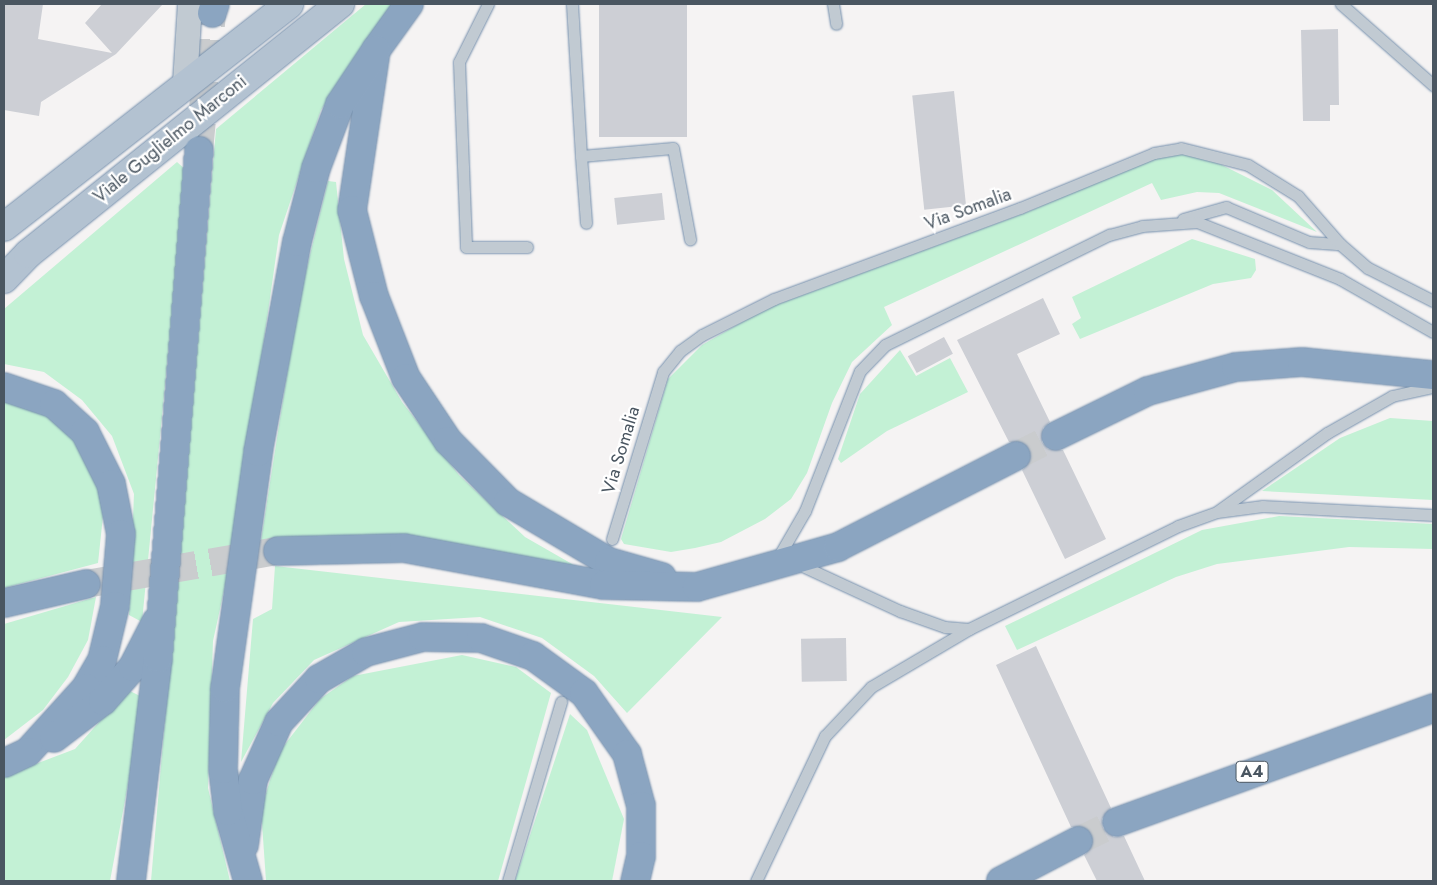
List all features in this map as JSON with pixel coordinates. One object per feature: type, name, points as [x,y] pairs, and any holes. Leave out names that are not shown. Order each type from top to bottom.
[{"type":"highway","points":[[245,873],[223,769],[224,688],[258,452],[297,242],[316,168],[340,104],[409,4]]},
{"type":"highway","points":[[376,50],[352,210],[374,296],[406,378],[448,441],[508,502],[609,562],[697,587]]},
{"type":"highway","points":[[131,881],[161,614],[199,151]]},
{"type":"highway","points":[[1056,436],[1148,390],[1236,367],[1302,362],[1433,375]]},
{"type":"highway","points":[[4,387],[54,404],[85,432],[111,484],[120,534],[115,606],[102,660],[86,688],[16,758]]},
{"type":"highway","points":[[278,551],[404,548],[604,586],[697,587],[838,547],[1016,456]]},
{"type":"highway","points":[[4,604],[86,584]]},
{"type":"highway","points":[[16,758],[83,720],[103,701],[133,667],[161,614]]},
{"type":"highway","points":[[245,873],[253,780],[279,722],[319,679],[366,652],[414,640],[480,638],[533,656],[584,693],[627,754],[641,806],[641,856],[635,881]]},
{"type":"highway","name":"A4","points":[[1117,822],[1433,708]]},
{"type":"highway","points":[[1001,881],[1078,841]]},
{"type":"main road","name":"Viale Guglielmo Marconi","points":[[4,227],[185,83],[289,4]]},
{"type":"main road","name":"Viale Guglielmo Marconi","points":[[4,278],[28,254],[340,4]]},
{"type":"street","name":"Viale Guglielmo Marconi","points":[[185,83],[206,7]]},
{"type":"lane","points":[[488,4],[459,62],[466,247],[527,247]]},
{"type":"lane","points":[[572,4],[586,223]]},
{"type":"lane","points":[[833,4],[836,24]]},
{"type":"lane","points":[[1341,4],[1433,85]]},
{"type":"lane","points":[[581,156],[673,148],[690,239]]},
{"type":"lane","name":"Via Somalia","points":[[612,539],[663,372],[702,335],[774,298],[1020,208],[1154,153],[1181,148],[1217,154],[1276,181],[1298,196],[1340,244],[1368,268],[1433,301]]},
{"type":"lane","points":[[969,629],[945,627],[782,563],[805,511],[860,371],[885,344],[1109,235],[1176,221],[1226,207],[1309,242],[1340,244]]},
{"type":"lane","points":[[1176,221],[1197,222],[1340,279],[1433,332]]},
{"type":"lane","points":[[1218,512],[1327,433],[1392,396],[1433,387]]},
{"type":"lane","points":[[756,881],[825,736],[871,687],[969,629],[1178,526],[1218,512],[1263,506],[1433,515]]},
{"type":"lane","points":[[508,881],[561,702]]},
{"type":"green space","points":[[366,4],[393,4],[321,110],[279,235],[236,536],[213,641],[208,788],[230,881],[151,881],[216,129]]},
{"type":"green space","points":[[1178,151],[1196,152],[1272,190],[1317,232],[1219,193],[1197,192],[1161,200],[1152,183],[884,307],[892,325],[852,362],[832,403],[807,473],[791,499],[765,519],[721,542],[695,548],[671,552],[624,544],[621,539],[668,379],[702,345],[765,309],[1030,211],[1142,161]]},
{"type":"green space","points":[[177,162],[186,170],[142,622],[129,615],[134,494],[112,436],[82,400],[44,372],[4,364],[4,309]]},
{"type":"green space","points":[[328,181],[336,182],[344,259],[363,335],[402,402],[459,475],[525,537],[586,572],[261,540],[298,304]]},
{"type":"green space","points":[[1192,239],[1255,259],[1256,270],[1251,278],[1213,284],[1080,339],[1072,324],[1081,318],[1072,297]]},
{"type":"green space","points":[[900,350],[916,376],[950,358],[968,392],[887,431],[841,463],[838,459],[860,394]]},
{"type":"green space","points":[[4,400],[44,414],[87,444],[100,482],[103,516],[98,563],[4,588]]},
{"type":"green space","points":[[1390,418],[1433,421],[1433,500],[1262,491],[1340,438]]},
{"type":"green space","points":[[1279,516],[1433,524],[1433,549],[1349,547],[1217,564],[1176,577],[1017,650],[1005,626],[1202,530]]},
{"type":"green space","points":[[275,566],[722,617],[627,713],[594,676],[542,638],[480,617],[399,622],[314,660],[273,703],[241,762],[253,619],[272,609]]},
{"type":"green space","points":[[96,597],[88,640],[68,677],[43,710],[4,740],[4,624]]},
{"type":"green space","points":[[462,655],[516,667],[551,693],[498,881],[266,881],[261,809],[279,752],[320,699],[353,676]]},
{"type":"green space","points":[[128,690],[144,698],[110,881],[4,881],[4,776],[75,749]]},
{"type":"green space","points":[[570,714],[587,730],[624,819],[612,881],[515,881]]},
{"type":"building","points":[[4,4],[43,4],[38,39],[112,53],[85,23],[102,4],[163,4],[116,54],[41,102],[39,116],[4,110]]},
{"type":"building","points":[[599,4],[687,4],[687,137],[599,137]]},
{"type":"building","points":[[1338,29],[1339,105],[1330,105],[1330,121],[1303,121],[1301,30]]},
{"type":"building","points":[[954,91],[966,205],[924,210],[912,95]]},
{"type":"building","points":[[662,193],[665,220],[617,225],[614,198]]},
{"type":"building","points":[[1043,298],[1060,334],[1017,354],[1050,422],[1043,428],[1042,442],[1048,449],[1063,450],[1106,539],[1065,559],[1022,470],[1029,464],[1030,449],[1024,443],[1009,442],[957,340]]},
{"type":"building","points":[[944,337],[953,354],[917,373],[908,356]]},
{"type":"building","points":[[846,638],[847,681],[802,682],[801,639]]},
{"type":"building","points":[[1036,646],[1111,808],[1102,819],[1103,828],[1114,837],[1124,836],[1145,881],[1097,881],[1084,855],[1091,849],[1092,834],[1086,828],[1071,827],[996,665]]},
{"type":"tunnel","points":[[199,151],[212,13]]},
{"type":"tunnel","points":[[1016,456],[1056,436]]},
{"type":"tunnel","points":[[86,584],[278,551]]},
{"type":"tunnel","points":[[1078,841],[1117,822]]}]
